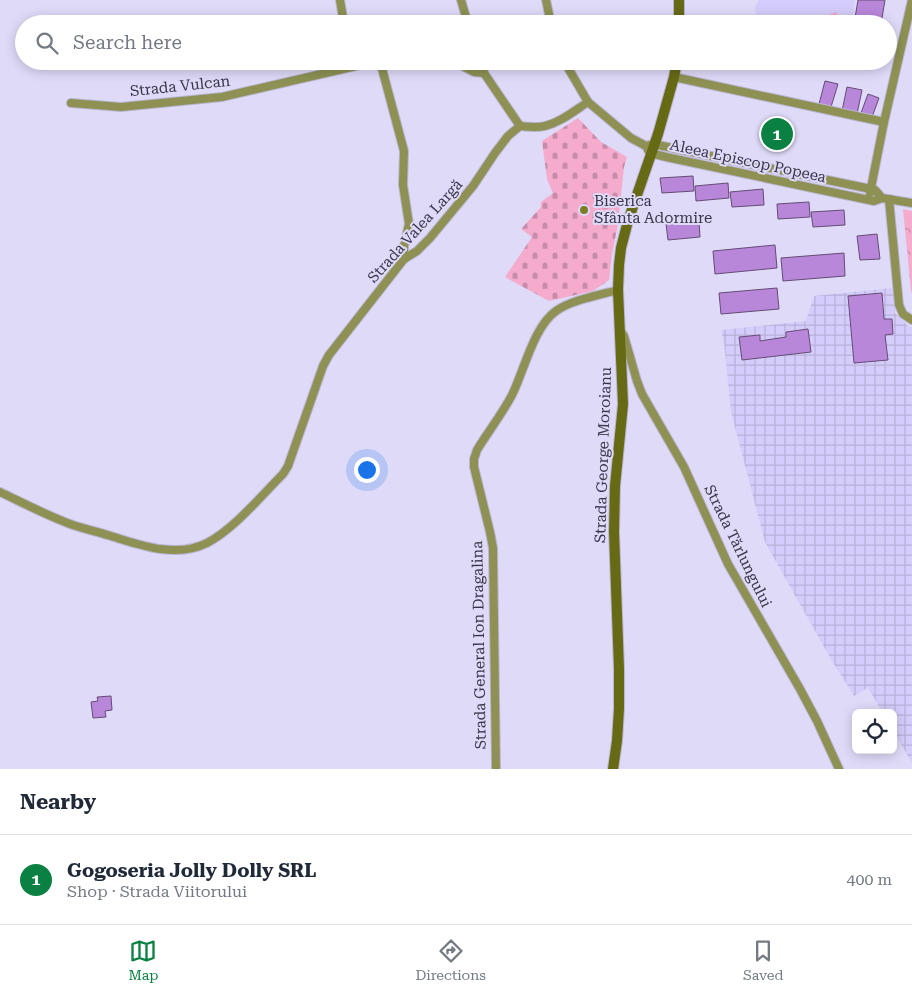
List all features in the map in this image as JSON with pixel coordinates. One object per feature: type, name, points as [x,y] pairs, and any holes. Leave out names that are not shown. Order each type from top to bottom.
[{"type":"main road","points":[[679,0],[679,15]]},
{"type":"main road","name":"Strada George Moroianu","points":[[613,769],[620,709],[614,532],[615,486],[623,404],[618,290],[619,265],[628,221],[675,70]]},
{"type":"street","points":[[340,0],[342,15]]},
{"type":"street","points":[[461,0],[465,15]]},
{"type":"street","points":[[546,0],[549,15]]},
{"type":"street","points":[[897,65],[912,0]]},
{"type":"street","name":"Strada Vulcan","points":[[71,103],[121,106],[222,97],[328,70]]},
{"type":"street","points":[[382,70],[404,151],[403,185],[409,224],[404,246],[404,258]]},
{"type":"street","points":[[470,70],[484,73]]},
{"type":"street","points":[[483,70],[520,126],[552,124],[588,102]]},
{"type":"street","points":[[569,70],[588,102],[631,138],[651,148]]},
{"type":"street","points":[[869,200],[896,70]]},
{"type":"street","points":[[674,77],[884,122]]},
{"type":"street","name":"Strada Valea Largă","points":[[0,492],[70,524],[153,549],[184,549],[206,544],[220,536],[283,474],[288,466],[325,361],[404,258],[417,251],[430,238],[474,186],[508,136],[520,126]]},
{"type":"street","name":"Aleea Episcop Popeea","points":[[651,148],[875,190],[886,198],[912,204]]},
{"type":"street","name":"Aleea Episcop Popeea","points":[[651,148],[675,160],[874,201],[886,198]]},
{"type":"street","points":[[886,198],[899,305],[904,314],[912,320]]},
{"type":"street","name":"Strada General Ion Dragalina","points":[[496,769],[493,548],[474,467],[474,458],[477,450],[511,397],[542,326],[550,316],[563,307],[618,290]]},
{"type":"street","name":"Strada Tărlungului","points":[[621,333],[624,336],[642,394],[684,467],[728,564],[817,721],[839,769]]},
{"type":"shaded area","points":[[759,0],[855,0],[853,15],[756,15],[755,7]]},
{"type":"shaded area","points":[[892,288],[895,313],[909,327],[912,327],[912,763],[897,738],[897,709],[881,709],[868,688],[854,696],[832,661],[765,542],[731,412],[724,342],[721,330],[806,321],[814,296]]},
{"type":"green space","points":[[578,118],[601,142],[627,157],[624,167],[618,224],[609,280],[593,291],[549,301],[505,277],[532,237],[521,229],[541,207],[541,202],[553,193],[547,179],[542,141]]},
{"type":"green space","points":[[903,209],[912,211],[912,293],[911,291]]},
{"type":"building","points":[[858,0],[885,0],[882,15],[856,15]]},
{"type":"building","points":[[825,81],[838,84],[831,107],[819,104]]},
{"type":"building","points":[[847,87],[862,90],[857,114],[842,111]]},
{"type":"building","points":[[868,94],[879,98],[872,117],[861,113]]},
{"type":"building","points":[[693,176],[694,191],[662,193],[660,178]]},
{"type":"building","points":[[728,183],[729,198],[696,201],[695,186]]},
{"type":"building","points":[[763,189],[764,205],[732,207],[730,192]]},
{"type":"building","points":[[809,202],[810,217],[778,219],[777,204]]},
{"type":"building","points":[[844,210],[845,225],[813,227],[811,212]]},
{"type":"building","points":[[699,221],[700,237],[668,240],[666,224]]},
{"type":"building","points":[[877,234],[880,259],[860,260],[857,236]]},
{"type":"building","points":[[775,245],[777,268],[715,274],[713,251]]},
{"type":"building","points":[[844,253],[845,276],[783,281],[781,258]]},
{"type":"building","points":[[777,288],[779,309],[721,314],[719,293]]},
{"type":"building","points":[[882,293],[884,319],[892,319],[893,334],[885,335],[888,360],[854,363],[848,296]]},
{"type":"building","points":[[808,329],[811,352],[742,360],[739,337],[760,335],[760,341],[786,337],[786,332]]},
{"type":"building","points":[[111,696],[112,710],[105,711],[106,717],[93,718],[91,702],[98,701],[97,697]]},
{"type":"place","name":"Gogoseria Jolly Dolly SRL","points":[[777,134]]},
{"type":"place","name":"Biserica Sfânta Adormire","points":[[584,210]]}]
